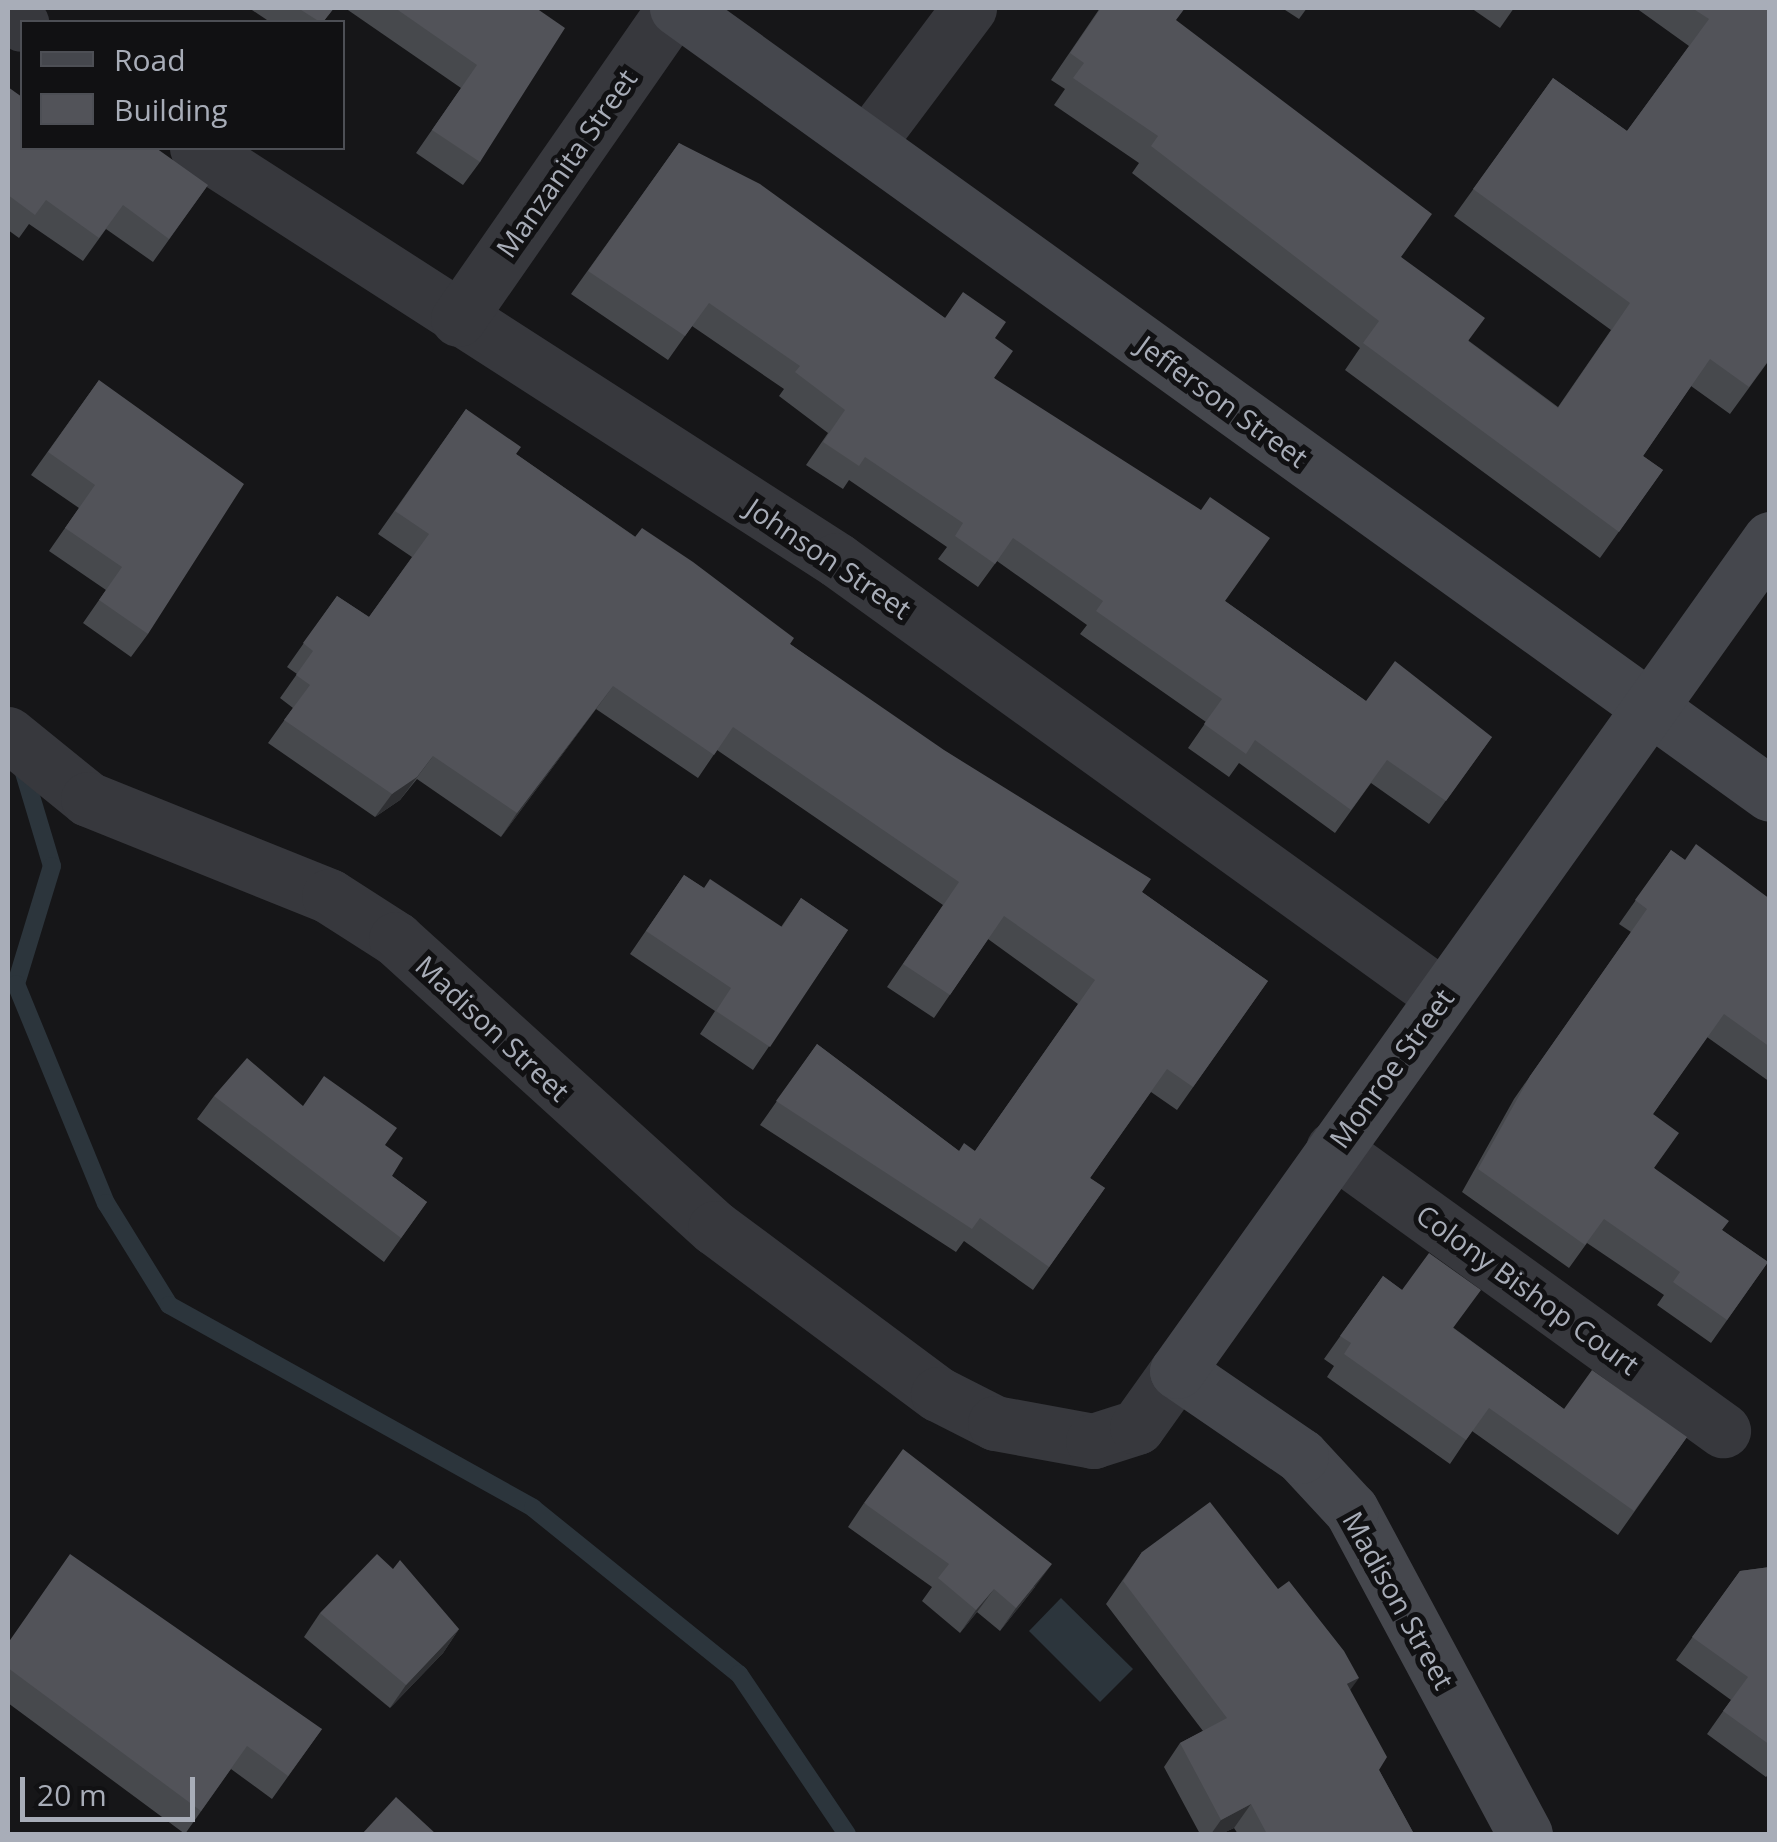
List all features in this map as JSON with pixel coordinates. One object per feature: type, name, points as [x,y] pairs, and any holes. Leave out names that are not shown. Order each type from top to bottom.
[{"type":"street","name":"Jefferson Street","points":[[676,8],[1770,794]]},
{"type":"street","name":"Manzanita Street","points":[[458,319],[676,8]]},
{"type":"street","points":[[866,144],[969,8]]},
{"type":"street","name":"Johnson Street","points":[[200,150],[837,560],[1442,996]]},
{"type":"street","name":"Monroe Street","points":[[938,1394],[995,1422],[1093,1441],[1137,1426],[1770,539]]},
{"type":"street","name":"Madison Street","points":[[8,734],[42,771],[104,807],[329,896],[396,939],[715,1228],[938,1394]]},
{"type":"street","name":"Colony Bishop Court","points":[[1333,1149],[1723,1430]]},
{"type":"street","name":"Madison Street","points":[[1177,1370],[1301,1456],[1351,1510],[1525,1834]]},
{"type":"shaded area","points":[[1061,1598],[1133,1669],[1100,1702],[1029,1631]]},
{"type":"building","points":[[298,8],[334,8],[325,20],[317,20]]},
{"type":"building","points":[[395,8],[536,8],[565,28],[480,162],[432,130],[477,65]]},
{"type":"building","points":[[1101,8],[1185,8],[1176,20],[1432,214],[1401,257],[1485,318],[1468,341],[1558,408],[1630,303],[1473,189],[1553,78],[1627,131],[1709,19],[1692,8],[1770,8],[1770,358],[1749,387],[1710,359],[1643,456],[1663,470],[1619,532],[1363,343],[1379,321],[1151,146],[1158,136],[1073,78],[1084,63],[1070,53]]},
{"type":"building","points":[[8,87],[20,96],[20,150],[159,150],[208,185],[169,239],[123,205],[99,238],[46,200],[35,215],[8,195]]},
{"type":"building","points":[[679,143],[760,184],[945,318],[963,292],[1006,322],[995,338],[1013,351],[994,378],[1201,510],[1210,497],[1270,538],[1225,601],[1366,701],[1395,661],[1492,737],[1446,801],[1387,760],[1351,810],[1255,740],[1246,754],[1204,724],[1222,699],[1096,611],[1103,601],[1013,538],[995,564],[955,536],[963,523],[865,457],[859,466],[823,442],[845,410],[795,372],[800,366],[709,303],[685,336],[588,271]]},
{"type":"building","points":[[99,380],[244,484],[148,634],[99,600],[122,567],[65,528],[95,485],[48,452]]},
{"type":"building","points":[[466,409],[521,447],[516,454],[635,537],[642,528],[693,562],[794,638],[790,644],[944,750],[1151,879],[1142,892],[1268,981],[1193,1087],[1167,1069],[1090,1178],[1105,1188],[1049,1267],[980,1218],[972,1229],[776,1101],[817,1044],[959,1151],[964,1143],[975,1151],[1095,980],[1004,916],[950,995],[903,964],[959,882],[733,727],[714,755],[613,686],[517,813],[433,756],[417,777],[392,794],[284,720],[310,685],[296,675],[313,651],[303,643],[337,596],[369,617],[429,534],[395,511]]},
{"type":"building","points":[[1696,844],[1770,899],[1770,1047],[1724,1014],[1653,1114],[1679,1133],[1654,1168],[1729,1221],[1722,1230],[1768,1262],[1727,1320],[1673,1282],[1680,1272],[1604,1219],[1585,1245],[1478,1169],[1530,1076],[1647,909],[1635,900],[1671,850],[1685,860]]},
{"type":"building","points":[[684,875],[704,888],[710,879],[782,927],[801,898],[848,930],[770,1047],[716,1011],[731,988],[646,931]]},
{"type":"building","points":[[247,1058],[303,1106],[324,1076],[397,1128],[385,1145],[403,1158],[392,1176],[427,1202],[401,1238],[214,1096]]},
{"type":"building","points":[[1429,1253],[1481,1290],[1453,1328],[1564,1409],[1592,1370],[1687,1437],[1634,1511],[1489,1408],[1466,1440],[1344,1354],[1351,1343],[1340,1336],[1383,1276],[1402,1290]]},
{"type":"building","points":[[903,1449],[1052,1564],[1016,1608],[994,1589],[976,1610],[938,1578],[949,1564],[864,1503]]},
{"type":"building","points":[[1210,1502],[1278,1589],[1289,1581],[1344,1651],[1359,1678],[1347,1684],[1387,1757],[1379,1770],[1414,1834],[1267,1834],[1251,1804],[1221,1820],[1180,1743],[1227,1718],[1123,1581],[1142,1552]]},
{"type":"building","points":[[70,1554],[322,1729],[288,1776],[247,1746],[201,1811],[8,1668],[8,1643]]},
{"type":"building","points":[[377,1554],[393,1569],[400,1560],[459,1629],[406,1685],[320,1613]]},
{"type":"building","points":[[1770,1567],[1770,1745],[1723,1711],[1748,1677],[1692,1637],[1740,1571]]},
{"type":"building","points":[[396,1797],[436,1834],[362,1834]]},
{"type":"waterway","points":[[22,766],[52,866],[16,984],[106,1203],[169,1305],[533,1508],[739,1674],[847,1834]]}]
